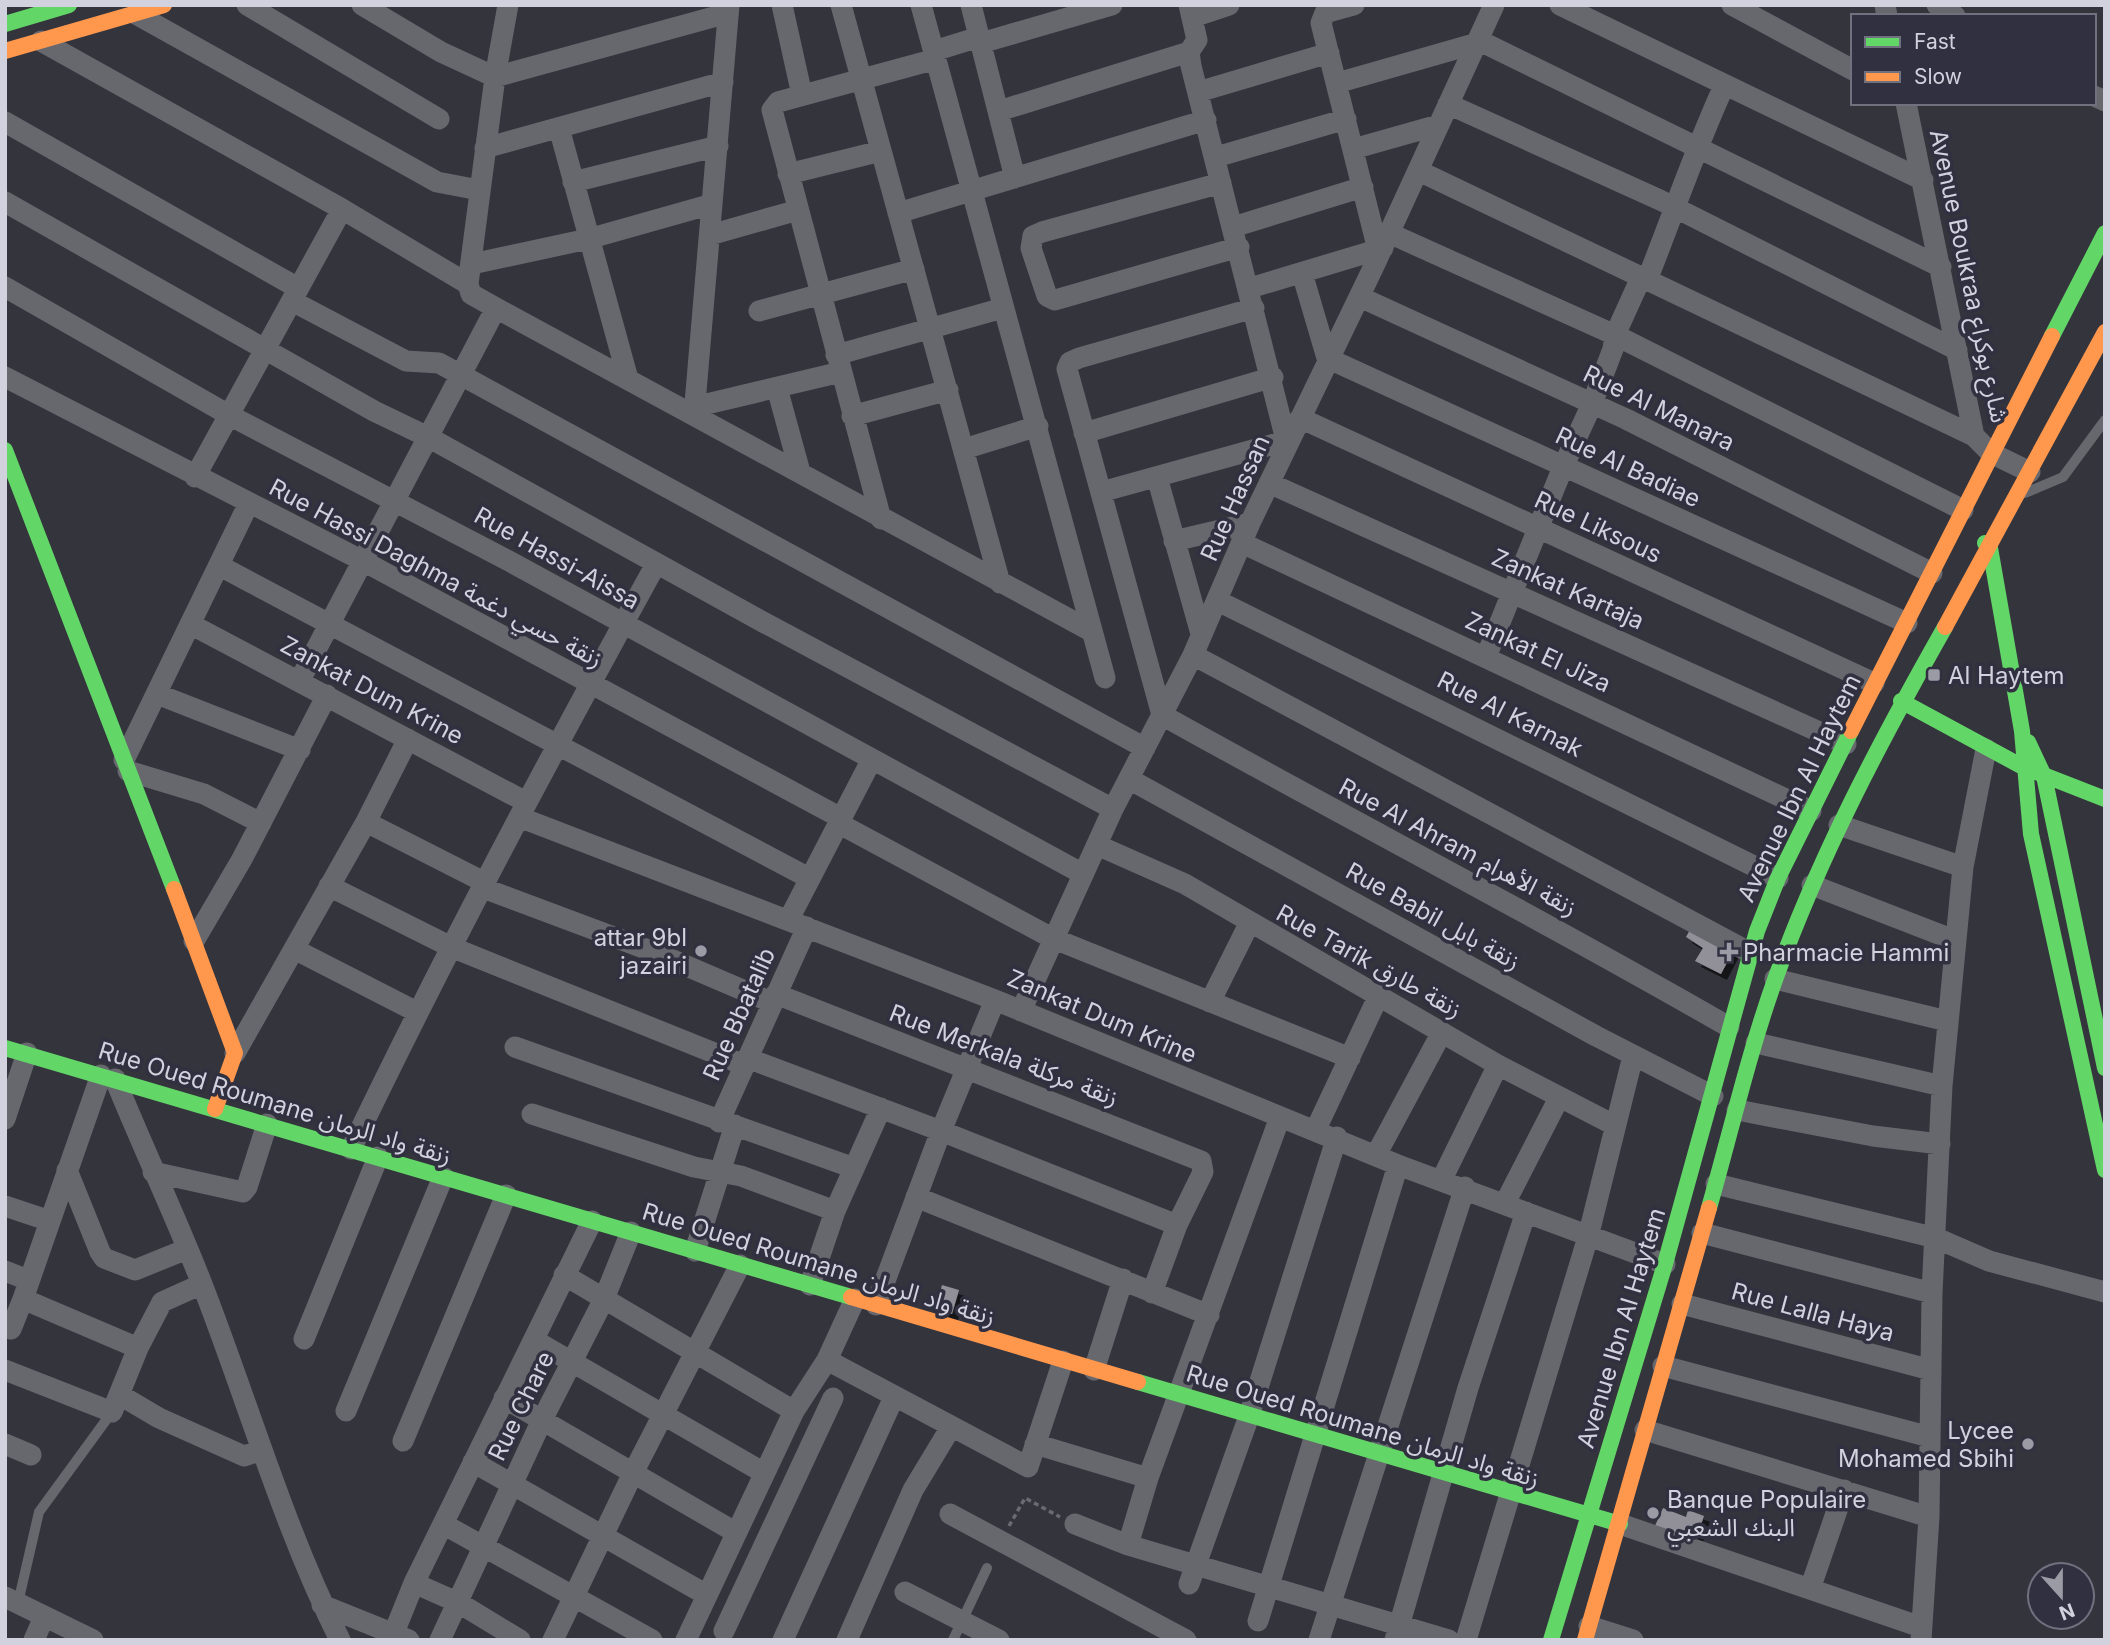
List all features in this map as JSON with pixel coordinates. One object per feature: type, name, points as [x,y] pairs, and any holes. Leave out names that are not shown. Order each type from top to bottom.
[{"type":"street","points":[[5,24],[69,5]]},
{"type":"street","points":[[5,51],[164,5]]},
{"type":"street","points":[[247,5],[439,119]]},
{"type":"street","points":[[362,5],[441,52],[495,77],[729,9],[694,411]]},
{"type":"street","points":[[508,5],[479,190],[470,274],[471,293],[628,379],[694,411],[881,519],[1091,631]]},
{"type":"street","points":[[782,5],[802,96]]},
{"type":"street","points":[[841,5],[1000,583]]},
{"type":"street","points":[[921,5],[1105,678]]},
{"type":"street","points":[[971,5],[1014,178]]},
{"type":"street","points":[[881,519],[772,110],[778,102],[862,80],[980,40],[1112,5]]},
{"type":"street","points":[[999,111],[1189,52],[1197,40],[1191,11],[1229,5]]},
{"type":"street","points":[[1354,5],[1322,16],[1363,187],[1383,244]]},
{"type":"street","name":"Rue Hassan","points":[[1021,1011],[1113,809],[1192,655],[1288,440],[1360,297],[1494,5]]},
{"type":"street","points":[[1560,5],[1923,180]]},
{"type":"street","points":[[1732,5],[1851,69]]},
{"type":"street","points":[[136,14],[437,183],[479,190]]},
{"type":"street","points":[[41,41],[342,209],[470,274],[712,204]]},
{"type":"street","points":[[1337,83],[1478,41],[1697,145],[1941,267]]},
{"type":"street","points":[[1101,492],[1288,440],[1189,52]]},
{"type":"street","points":[[1198,92],[1329,53]]},
{"type":"street","points":[[485,148],[723,82]]},
{"type":"street","points":[[1647,280],[1676,208],[1697,145],[1724,86]]},
{"type":"street","points":[[1448,104],[1676,208],[1957,350]]},
{"type":"street","name":"Avenue Boukraa شارع بوكراع","points":[[1906,105],[1974,436],[1992,453],[2030,472]]},
{"type":"street","points":[[1216,157],[1346,119]]},
{"type":"street","points":[[898,213],[1206,120]]},
{"type":"street","points":[[5,122],[406,361],[439,363],[1145,748]]},
{"type":"street","points":[[1353,149],[1438,125]]},
{"type":"street","points":[[559,128],[628,379]]},
{"type":"street","points":[[573,183],[718,145]]},
{"type":"street","points":[[788,174],[881,151]]},
{"type":"street","points":[[1419,171],[1974,436]]},
{"type":"street","points":[[1221,183],[1033,236],[1031,248],[1047,296],[1055,300],[1236,237],[1363,187]]},
{"type":"street","points":[[5,202],[265,350],[1113,809]]},
{"type":"street","points":[[195,477],[342,209]]},
{"type":"street","points":[[710,235],[798,210]]},
{"type":"street","name":"Avenue Ibn Al Haytem","points":[[1552,1640],[1713,1097],[1749,952],[1778,878],[1874,683],[2105,233]]},
{"type":"street","points":[[1162,715],[1067,374],[1070,362],[1252,298],[1302,273],[1383,244],[1615,335],[1961,515],[1990,548],[1987,605],[2022,731],[2044,776],[2105,1068]]},
{"type":"street","points":[[759,311],[914,269]]},
{"type":"street","points":[[1302,273],[1327,358]]},
{"type":"street","points":[[1486,657],[1514,594],[1563,467],[1592,404],[1613,349],[1615,335],[1639,282],[1647,280]]},
{"type":"street","name":"Rue Hassi-Aissa","points":[[5,287],[229,415],[394,500],[1083,874]]},
{"type":"street","name":"Rue Al Manara","points":[[1360,297],[1592,404],[1932,573]]},
{"type":"street","points":[[300,680],[496,308]]},
{"type":"street","points":[[694,411],[777,388],[931,330],[1003,308]]},
{"type":"street","name":"Avenue Ibn Al Haytem","points":[[1587,1633],[1775,979],[1812,885],[1901,701],[2091,369],[2105,332]]},
{"type":"street","name":"Rue Al Badiae","points":[[1327,358],[1907,623]]},
{"type":"street","name":"Rue Hassi Daghma زنقة حسي دغمة","points":[[5,377],[363,561],[1052,938],[1350,1058]]},
{"type":"street","points":[[1084,433],[1273,377]]},
{"type":"street","points":[[777,388],[800,472]]},
{"type":"street","points":[[852,416],[948,390]]},
{"type":"street","name":"Rue Liksous","points":[[1300,418],[1874,683]]},
{"type":"street","points":[[964,449],[1038,426]]},
{"type":"street","points":[[5,450],[225,1020],[234,1053]]},
{"type":"street","points":[[1157,477],[1201,634]]},
{"type":"street","name":"Zankat Kartaja","points":[[1269,483],[1846,744]]},
{"type":"street","points":[[126,765],[157,694],[249,503]]},
{"type":"street","points":[[1174,541],[1246,533]]},
{"type":"street","name":"Zankat El Jiza","points":[[1246,533],[1486,657],[1811,811]]},
{"type":"street","points":[[351,1149],[417,1012],[557,744],[656,564]]},
{"type":"street","points":[[220,566],[809,878]]},
{"type":"street","name":"Rue Al Karnak","points":[[1217,601],[1778,878]]},
{"type":"street","points":[[1956,607],[1987,605]]},
{"type":"street","name":"Zankat Dum Krine","points":[[192,625],[408,739],[523,809],[798,923],[995,1000],[1280,1117],[1337,1137],[1398,1165],[1442,1179],[1588,1237],[1665,1264]]},
{"type":"street","points":[[1192,655],[1409,768],[1749,952]]},
{"type":"street","points":[[157,694],[300,750]]},
{"type":"street","points":[[194,941],[261,823],[327,695]]},
{"type":"street","points":[[1901,701],[2023,767],[2105,799]]},
{"type":"street","name":"Rue Al Ahram زنقة الأهرام","points":[[1162,715],[1365,829],[1599,952],[1729,1027]]},
{"type":"street","points":[[2022,731],[2023,767],[2031,834],[2105,1170]]},
{"type":"street","points":[[215,1109],[234,1053],[366,822],[408,739]]},
{"type":"street","points":[[1620,1524],[1810,1589],[1921,1633],[1929,1517],[1932,1293],[1942,1086],[1963,867],[1986,749]]},
{"type":"street","name":"Rue Bbatalib","points":[[695,1251],[718,1172],[727,1124],[745,1061],[774,999],[809,878],[872,759]]},
{"type":"street","points":[[126,765],[204,794],[261,823]]},
{"type":"street","name":"Rue Babil زنقة بابل","points":[[1129,779],[1633,1056],[1713,1097]]},
{"type":"street","name":"Rue Merkala زنقة مركلة","points":[[366,822],[485,886],[774,999],[967,1067],[1197,1159],[1203,1164],[1203,1172],[1177,1226]]},
{"type":"street","points":[[1839,825],[1963,867]]},
{"type":"street","name":"Rue Tarik زنقة طارق","points":[[1097,845],[1173,878],[1498,1065],[1614,1125]]},
{"type":"street","points":[[1812,885],[1954,940]]},
{"type":"street","points":[[329,886],[451,947],[745,1061],[941,1131],[1177,1226],[1152,1293]]},
{"type":"street","points":[[1210,1002],[1249,924]]},
{"type":"street","points":[[294,949],[417,1012]]},
{"type":"street","points":[[1775,979],[1947,1021]]},
{"type":"street","points":[[1316,1129],[1379,995]]},
{"type":"street","points":[[686,1640],[705,1594],[794,1411],[865,1302],[916,1197],[995,1000]]},
{"type":"street","points":[[1376,1155],[1442,1032]]},
{"type":"street","points":[[1756,1043],[1942,1086]]},
{"type":"street","points":[[515,1047],[854,1168]]},
{"type":"street","name":"Rue Oued Roumane زنقة واد الرمان","points":[[5,1048],[1620,1524]]},
{"type":"street","points":[[5,1119],[27,1053]]},
{"type":"street","points":[[1466,1640],[1508,1493],[1588,1237],[1633,1056]]},
{"type":"street","points":[[1442,1179],[1498,1065]]},
{"type":"street","points":[[7,1333],[67,1170],[108,1077]]},
{"type":"street","points":[[108,1077],[153,1171],[202,1284],[262,1450],[323,1605],[340,1640]]},
{"type":"street","points":[[1506,1203],[1559,1098]]},
{"type":"street","points":[[810,1285],[835,1211],[881,1108]]},
{"type":"street","points":[[1737,1110],[1873,1136],[1940,1144]]},
{"type":"street","points":[[532,1115],[694,1167],[741,1176],[835,1211]]},
{"type":"street","points":[[1128,1545],[1147,1478],[1280,1117]]},
{"type":"street","points":[[153,1171],[243,1192],[267,1124]]},
{"type":"street","points":[[1192,1575],[1249,1416],[1337,1137]]},
{"type":"street","points":[[304,1339],[378,1157]]},
{"type":"street","points":[[1258,1621],[1398,1165]]},
{"type":"street","points":[[67,1170],[104,1258],[135,1270],[187,1249]]},
{"type":"street","points":[[346,1411],[443,1177]]},
{"type":"street","points":[[1716,1184],[1936,1238],[1989,1261],[2105,1292]]},
{"type":"street","points":[[1319,1640],[1465,1188]]},
{"type":"street","points":[[403,1441],[506,1195]]},
{"type":"street","points":[[916,1197],[1209,1315]]},
{"type":"street","points":[[5,1206],[50,1221]]},
{"type":"street","points":[[1397,1632],[1443,1473],[1526,1212]]},
{"type":"street","points":[[323,1605],[398,1637],[414,1583],[592,1221]]},
{"type":"street","name":"Rue Chare","points":[[440,1640],[542,1420],[604,1299],[631,1232]]},
{"type":"street","points":[[1702,1233],[1932,1293]]},
{"type":"street","points":[[553,1640],[633,1473],[740,1265]]},
{"type":"street","points":[[5,1271],[25,1290],[138,1348]]},
{"type":"street","points":[[564,1275],[695,1350],[794,1411]]},
{"type":"street","points":[[1094,1370],[1123,1279]]},
{"type":"street","points":[[116,1404],[138,1348],[162,1302],[202,1284]]},
{"type":"street","name":"Rue Lalla Haya","points":[[1682,1304],[1931,1370]]},
{"type":"street","points":[[534,1340],[573,1360],[764,1473]]},
{"type":"street","points":[[827,1360],[1024,1466],[1031,1464],[1035,1444],[1063,1361]]},
{"type":"street","points":[[1663,1366],[1930,1437]]},
{"type":"street","points":[[5,1370],[159,1418],[244,1456],[262,1450]]},
{"type":"street","points":[[783,1640],[894,1397]]},
{"type":"street","points":[[504,1398],[735,1532]]},
{"type":"street","points":[[697,1616],[732,1636],[833,1398]]},
{"type":"street","points":[[847,1640],[913,1490],[951,1427]]},
{"type":"street","points":[[1645,1430],[1929,1517]]},
{"type":"street","points":[[5,1444],[31,1455]]},
{"type":"street","points":[[1035,1444],[1147,1478]]},
{"type":"street","points":[[473,1462],[705,1594]]},
{"type":"street","points":[[1810,1589],[1844,1490]]},
{"type":"street","points":[[950,1514],[1186,1640]]},
{"type":"street","points":[[443,1524],[652,1640]]},
{"type":"street","points":[[1075,1524],[1192,1575],[1269,1585],[1332,1604],[1397,1632],[1449,1640]]},
{"type":"street","points":[[414,1583],[459,1603],[520,1640]]},
{"type":"street","points":[[905,1592],[999,1640]]},
{"type":"street","points":[[11,1600],[93,1640]]},
{"type":"street","points":[[34,1640],[44,1617]]},
{"type":"street","points":[[1587,1633],[1633,1640]]},
{"type":"lane","points":[[2019,494],[2031,493],[2063,477],[2105,420]]},
{"type":"lane","points":[[11,1600],[38,1512],[116,1404]]},
{"type":"lane","points":[[953,1640],[987,1568]]},
{"type":"path","points":[[1001,1541],[1025,1498],[1075,1524]]},
{"type":"building","points":[[1692,926],[1734,949],[1721,974],[1695,961],[1703,948],[1686,937]]},
{"type":"building","points":[[942,1285],[959,1290],[952,1314],[935,1309]]},
{"type":"building","points":[[1663,1508],[1686,1517],[1688,1510],[1704,1516],[1695,1542],[1654,1528]]},
{"type":"traffic: fast","points":[[5,24],[69,5]]},
{"type":"traffic: fast","points":[[2052,336],[2105,233]]},
{"type":"traffic: fast","points":[[5,450],[174,889]]},
{"type":"traffic: fast","points":[[1985,543],[1990,548],[2022,731],[2031,834],[2105,1170]]},
{"type":"traffic: fast","points":[[1709,1208],[1757,1034],[1793,932],[1853,799],[1945,627]]},
{"type":"traffic: fast","points":[[1901,701],[2023,767],[2105,799]]},
{"type":"traffic: fast","points":[[1551,1640],[1665,1264],[1757,931],[1778,878],[1851,731]]},
{"type":"traffic: fast","points":[[2028,742],[2044,776],[2105,1068]]},
{"type":"traffic: fast","points":[[5,1048],[851,1297]]},
{"type":"traffic: fast","points":[[1138,1382],[1620,1524]]},
{"type":"traffic: slow","points":[[5,51],[164,5]]},
{"type":"traffic: slow","points":[[1945,627],[2105,332]]},
{"type":"traffic: slow","points":[[1851,731],[2052,336]]},
{"type":"traffic: slow","points":[[174,889],[235,1053],[215,1109]]},
{"type":"traffic: slow","points":[[1585,1640],[1709,1208]]},
{"type":"traffic: slow","points":[[851,1297],[1138,1382]]},
{"type":"place","name":"Al Haytem","points":[[1934,675]]},
{"type":"place","name":"attar 9bl jazairi","points":[[701,951]]},
{"type":"place","name":"Pharmacie Hammi","points":[[1729,952]]},
{"type":"place","name":"Lycee Mohamed Sbihi","points":[[2028,1444]]},
{"type":"place","name":"Banque Populaire البنك الشعبي","points":[[1653,1513]]}]
